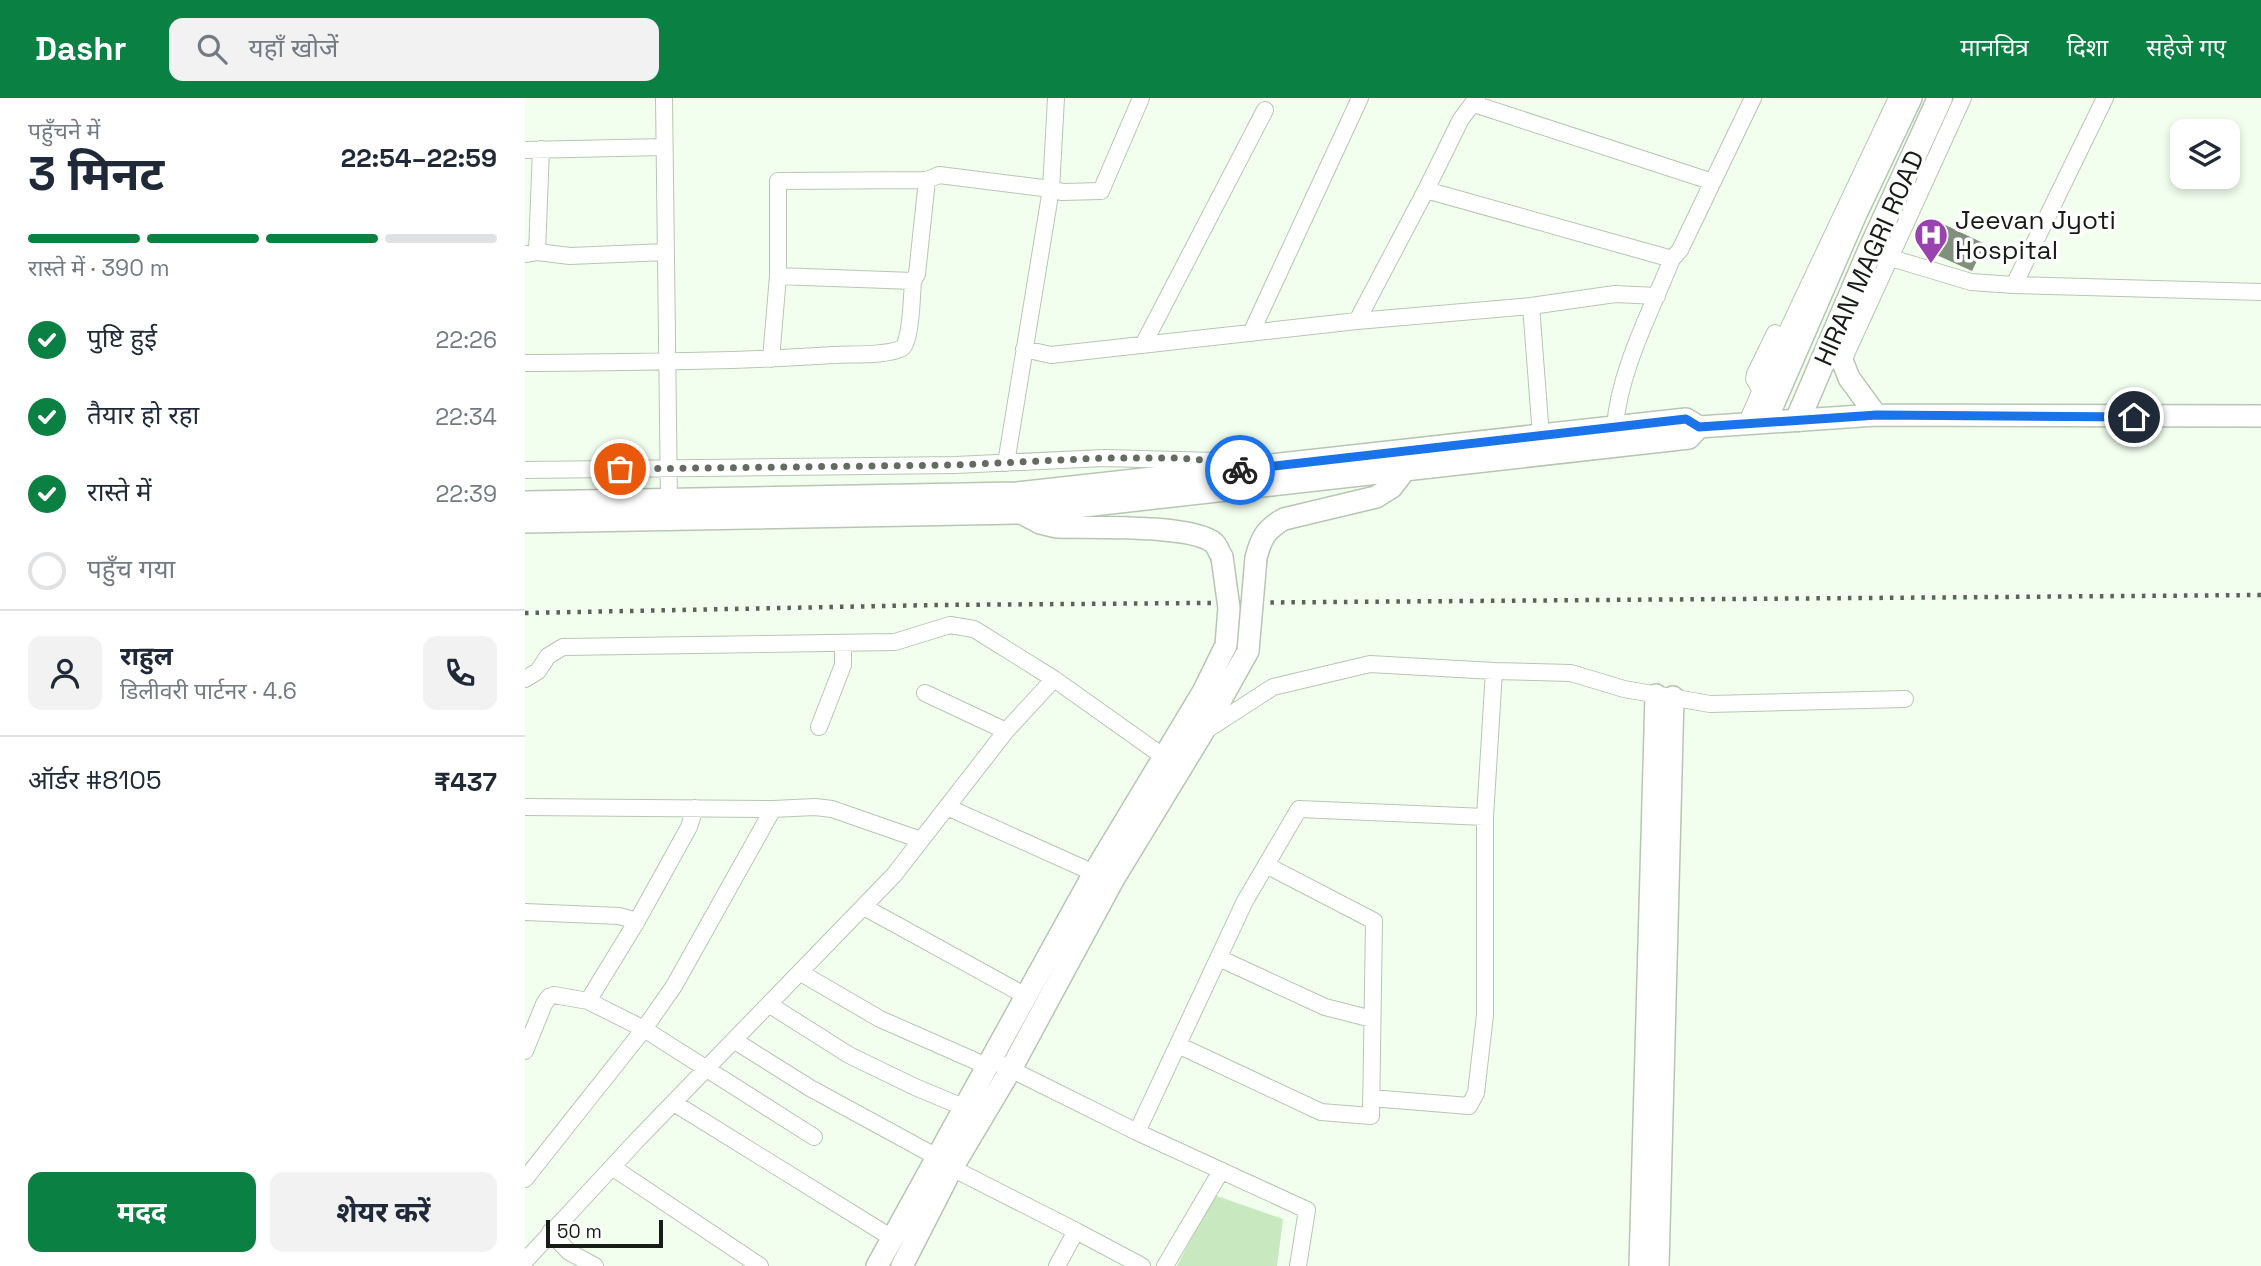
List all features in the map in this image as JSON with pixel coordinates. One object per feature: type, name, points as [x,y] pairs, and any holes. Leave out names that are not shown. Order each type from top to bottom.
[{"type":"main road","name":"HIRAN MAGRI ROAD","points":[[1798,419],[1833,337],[1880,255],[1940,98]]},
{"type":"street","points":[[664,98],[669,500]]},
{"type":"street","points":[[1006,463],[1051,189],[1056,98]]},
{"type":"street","points":[[771,359],[778,276],[778,181],[927,180],[939,175],[1062,192],[1101,191],[1141,98]]},
{"type":"street","points":[[1251,333],[1360,98]]},
{"type":"street","points":[[1615,427],[1616,409],[1627,372],[1672,259],[1680,250],[1753,98]]},
{"type":"street","points":[[1761,391],[1754,379],[1755,374],[1886,98]]},
{"type":"street","points":[[1757,422],[1761,391],[1897,98]]},
{"type":"street","points":[[1757,422],[1911,98]]},
{"type":"street","points":[[1842,363],[1880,255],[1963,98]]},
{"type":"street","points":[[2014,285],[2105,98]]},
{"type":"street","points":[[1357,321],[1461,119],[1476,101],[1713,182]]},
{"type":"street","points":[[1143,345],[1265,110]]},
{"type":"street","points":[[664,147],[533,149],[531,253],[570,256],[666,252]]},
{"type":"street","points":[[525,363],[771,359],[882,352],[903,348],[909,331],[927,180]]},
{"type":"street","points":[[1426,190],[1672,259]]},
{"type":"street","points":[[1880,255],[1971,282],[2261,292]]},
{"type":"street","points":[[778,276],[913,281]]},
{"type":"street","points":[[1024,349],[1051,355],[1615,295],[1657,296]]},
{"type":"street","points":[[1531,306],[1541,436]]},
{"type":"street","points":[[1833,337],[1842,363],[1860,396],[1877,415]]},
{"type":"street","points":[[525,502],[1003,494],[1233,471],[1686,419],[1699,427],[1877,415],[2261,416]]},
{"type":"street","points":[[525,522],[1023,513],[1689,438],[1699,427]]},
{"type":"street","points":[[525,470],[1177,458],[1217,461],[1233,471]]},
{"type":"street","points":[[877,1266],[892,1238],[944,1163],[997,1065],[1203,732],[1248,651],[1256,558],[1261,538],[1271,526],[1284,519],[1376,497],[1392,487],[1404,471]]},
{"type":"street","points":[[902,1266],[944,1163],[963,1107],[997,1065],[1026,996],[1094,873],[1203,692],[1226,645],[1229,608],[1222,557],[1215,544],[1202,537],[1182,532],[1057,527],[1040,523],[1023,513]]},
{"type":"street","points":[[525,679],[538,671],[548,656],[563,647],[895,642],[950,625],[974,629],[1054,679],[1164,757]]},
{"type":"street","points":[[819,727],[843,665],[843,643]]},
{"type":"street","points":[[1203,732],[1273,687],[1370,664],[1571,673],[1624,689],[1710,704],[1905,699]]},
{"type":"street","points":[[1371,1098],[1469,1106],[1476,1093],[1485,1015],[1485,817],[1494,671]]},
{"type":"street","points":[[525,1261],[894,875],[1006,731],[1054,679]]},
{"type":"street","points":[[925,693],[1006,731]]},
{"type":"street","points":[[1640,1266],[1665,696]]},
{"type":"street","points":[[1658,1266],[1665,696]]},
{"type":"street","points":[[525,807],[815,807],[832,809],[921,840]]},
{"type":"street","points":[[947,807],[1094,873]]},
{"type":"street","points":[[588,1001],[637,921],[689,827],[695,808]]},
{"type":"street","points":[[525,1179],[645,1029],[674,986],[773,809]]},
{"type":"street","points":[[1137,1132],[1245,901],[1299,809],[1485,817]]},
{"type":"street","points":[[1178,1045],[1321,1112],[1371,1116],[1374,921],[1266,866]]},
{"type":"street","points":[[864,907],[1026,996]]},
{"type":"street","points":[[525,912],[619,916],[637,921]]},
{"type":"street","points":[[1219,958],[1325,1007],[1373,1019]]},
{"type":"street","points":[[801,973],[880,1019],[997,1065],[1307,1210],[1298,1266]]},
{"type":"street","points":[[525,1051],[548,997],[554,995],[588,1001],[645,1029],[814,1137]]},
{"type":"street","points":[[770,1005],[849,1055],[963,1107]]},
{"type":"street","points":[[735,1041],[810,1088],[944,1163],[1142,1266]]},
{"type":"street","points":[[674,1103],[892,1238]]},
{"type":"street","points":[[612,1167],[760,1266]]},
{"type":"street","points":[[1165,1266],[1221,1171]]},
{"type":"street","points":[[1057,1266],[1076,1231]]},
{"type":"street","points":[[550,1232],[569,1252],[595,1266]]},
{"type":"green space","points":[[1214,1195],[1283,1219],[1277,1266],[1177,1266]]},
{"type":"building","points":[[1933,219],[1985,244],[1972,271],[1919,247]]},
{"type":"railway","points":[[525,613],[936,605],[2261,595]]},
{"type":"way so far","points":[[620,469],[955,465],[1104,458],[1177,458],[1217,461],[1233,471],[1240,470]]},
{"type":"place","name":"Jeevan Jyoti Hospital","points":[[1931,265]]},
{"type":"route","points":[[1240,470],[1686,419],[1699,427],[1877,415],[2134,417]]}]
